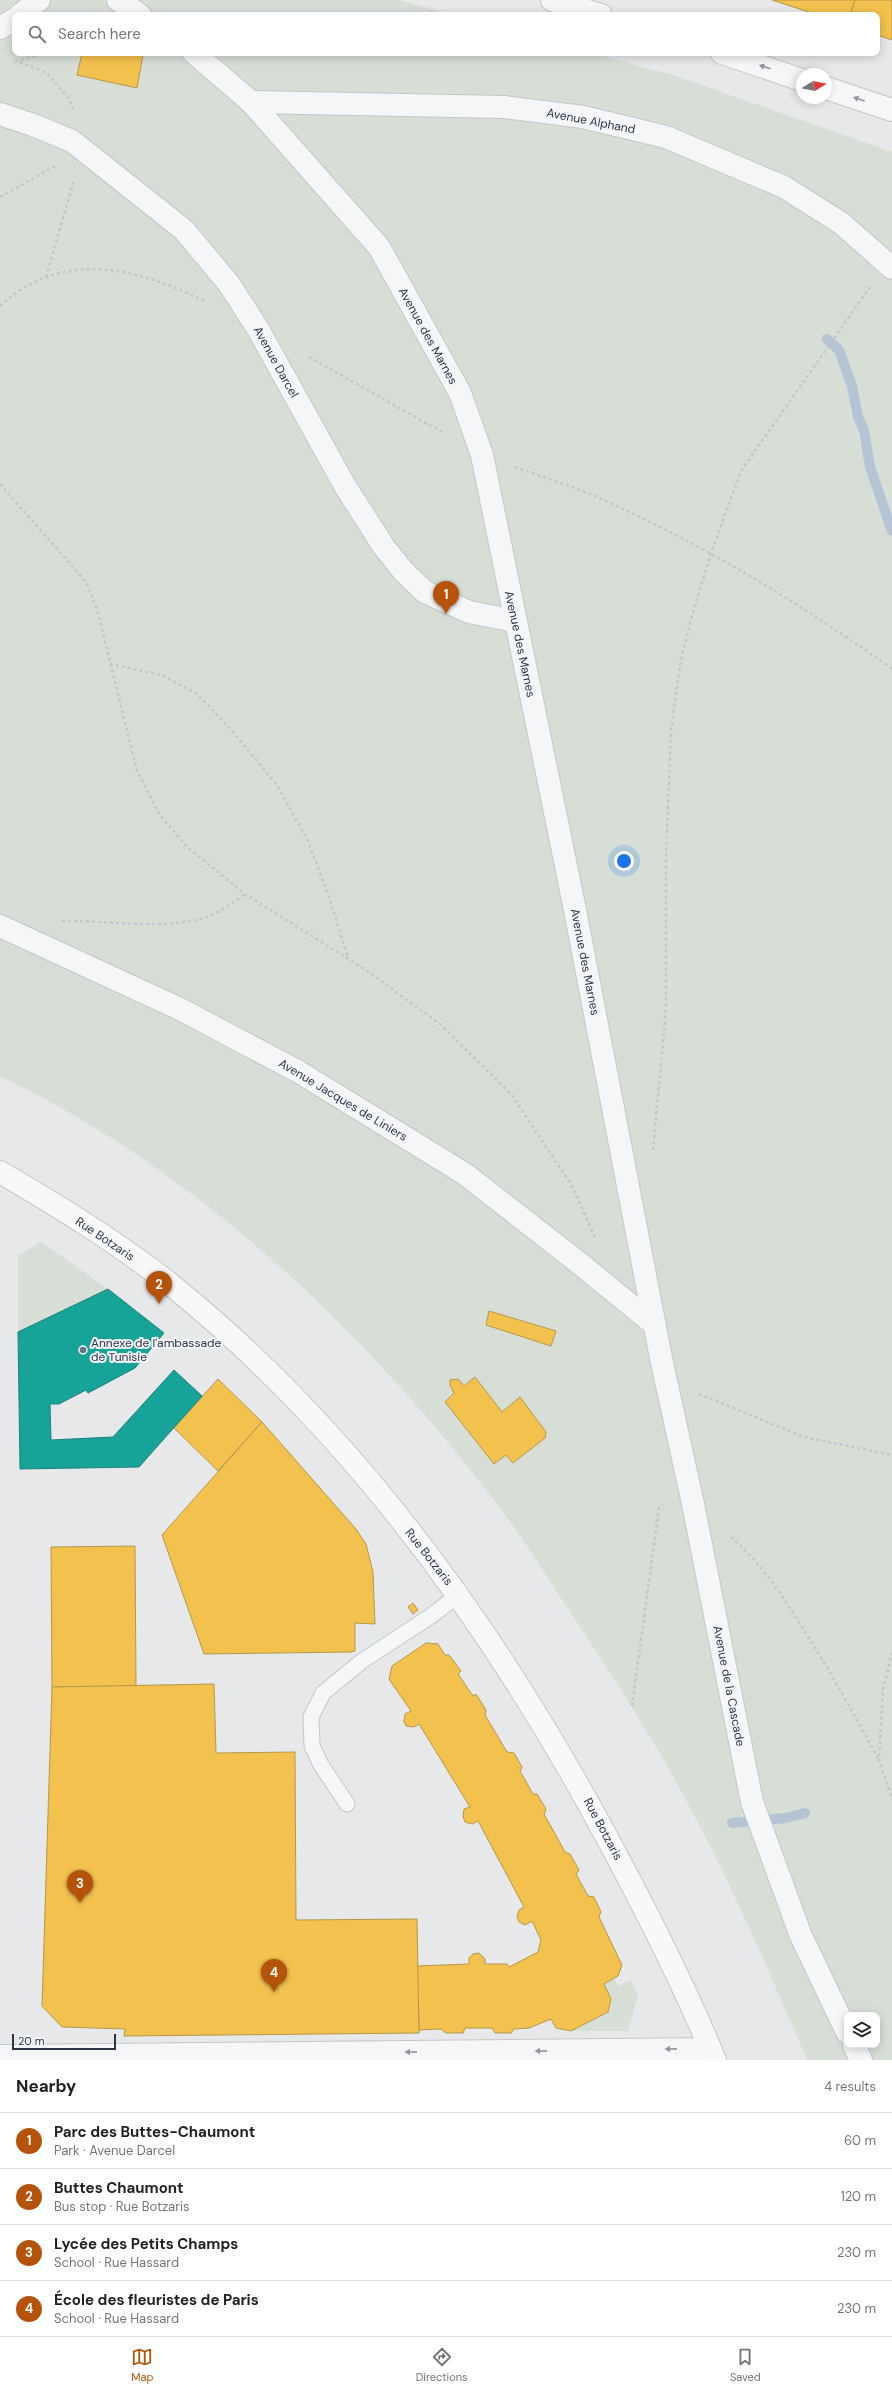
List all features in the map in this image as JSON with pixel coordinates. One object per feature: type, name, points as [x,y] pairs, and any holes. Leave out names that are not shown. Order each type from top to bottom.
[{"type":"street","points":[[24,12],[39,0]]},
{"type":"street","points":[[118,0],[136,12]]},
{"type":"street","points":[[552,0],[591,12]]},
{"type":"street","points":[[0,28],[12,21]]},
{"type":"street","name":"Avenue des Marnes","points":[[197,56],[251,102],[379,247],[460,393],[482,455],[575,910],[655,1325]]},
{"type":"street","points":[[731,56],[796,78]]},
{"type":"street","points":[[832,90],[892,110]]},
{"type":"street","name":"Avenue Alphand","points":[[251,102],[504,106],[583,117],[666,137],[784,187],[841,223],[890,265]]},
{"type":"street","name":"Avenue Darcel","points":[[5,116],[78,145],[184,230],[229,284],[258,329],[345,486],[384,548],[404,572],[425,592],[469,612],[515,621]]},
{"type":"street","name":"Avenue Jacques de Liniers","points":[[0,926],[180,1009],[299,1072],[464,1174],[579,1263],[655,1325]]},
{"type":"street","name":"Rue Botzaris","points":[[1,1176],[106,1237],[169,1283],[228,1333],[281,1384],[335,1440],[458,1595],[544,1724],[576,1780],[679,1974],[713,2054]]},
{"type":"street","name":"Avenue de la Cascade","points":[[655,1325],[752,1802],[801,1936],[844,2026]]},
{"type":"street","points":[[856,2048],[862,2060]]},
{"type":"street","points":[[0,2056],[713,2054]]},
{"type":"lane","points":[[347,1804],[321,1765],[312,1746],[311,1717],[320,1699],[324,1693],[362,1661],[431,1616],[458,1595]]},
{"type":"path","points":[[35,56],[16,61],[47,73],[69,99],[75,114],[78,145],[46,277]]},
{"type":"path","points":[[0,197],[78,145]]},
{"type":"path","points":[[652,1156],[666,1008],[666,856],[671,731],[680,665],[690,623],[711,553],[741,471],[821,355],[890,265]]},
{"type":"path","points":[[0,306],[12,295],[46,277],[76,270],[108,268],[144,276],[210,305]]},
{"type":"path","points":[[306,356],[482,455],[597,497],[711,553],[853,641],[892,669]]},
{"type":"path","points":[[0,484],[86,582],[96,609],[137,771],[160,815],[187,846],[245,894],[348,959],[440,1024],[511,1094],[572,1186],[597,1242]]},
{"type":"path","points":[[110,664],[162,675],[197,694],[228,726],[277,785],[308,841],[329,897],[348,959]]},
{"type":"path","points":[[55,921],[95,920],[136,923],[193,920],[220,911],[245,894]]},
{"type":"path","points":[[666,1381],[804,1437],[892,1455]]},
{"type":"path","points":[[632,1706],[659,1508],[688,1483]]},
{"type":"path","points":[[728,1534],[745,1549],[781,1594],[840,1689],[879,1760],[892,1797]]},
{"type":"path","points":[[879,1760],[884,1690],[892,1652]]},
{"type":"shaded area","points":[[0,0],[399,0],[442,12],[12,12],[12,56],[602,56],[673,75],[892,152],[892,2060],[807,2060],[740,1907],[681,1791],[637,1715],[504,1513],[452,1447],[397,1383],[339,1322],[278,1264],[213,1210],[145,1161],[74,1116],[0,1076]]},
{"type":"shaded area","points":[[41,1242],[108,1289],[18,1332],[18,1256]]},
{"type":"shaded area","points":[[614,1979],[618,1986],[631,1980],[638,1995],[628,2031],[571,2031],[608,2012],[611,1999],[604,1984]]},
{"type":"building: Homes","points":[[772,0],[855,0],[851,12],[809,12]]},
{"type":"building: Homes","points":[[855,0],[892,0],[892,40],[880,36],[880,12],[851,12]]},
{"type":"building: Homes","points":[[81,56],[143,56],[137,88],[77,75]]},
{"type":"building: Homes","points":[[489,1311],[556,1331],[551,1346],[486,1325]]},
{"type":"building: Homes","points":[[475,1377],[502,1412],[520,1397],[546,1432],[545,1438],[513,1463],[506,1455],[494,1464],[445,1402],[454,1393],[450,1385],[450,1380],[458,1379],[464,1386]]},
{"type":"building: Homes","points":[[218,1379],[262,1422],[218,1471],[174,1428]]},
{"type":"building: Homes","points":[[262,1422],[356,1529],[366,1544],[373,1572],[375,1624],[355,1623],[355,1651],[204,1654],[162,1535]]},
{"type":"building: Homes","points":[[135,1546],[136,1686],[52,1687],[51,1547]]},
{"type":"building: Homes","points":[[413,1603],[418,1610],[413,1614],[408,1607]]},
{"type":"building: Homes","points":[[426,1643],[438,1644],[445,1655],[449,1655],[461,1671],[458,1674],[473,1696],[476,1694],[486,1710],[485,1715],[507,1752],[514,1753],[522,1767],[520,1771],[533,1794],[537,1794],[546,1809],[544,1814],[565,1852],[570,1854],[579,1870],[576,1874],[588,1896],[594,1897],[601,1912],[599,1917],[622,1965],[618,1976],[604,1984],[611,1999],[608,2012],[571,2031],[556,2028],[551,2019],[529,2028],[514,2029],[511,2033],[495,2033],[492,2028],[465,2028],[463,2033],[446,2033],[441,2029],[419,2030],[417,1966],[469,1964],[469,1958],[473,1954],[479,1953],[485,1959],[485,1964],[507,1964],[509,1967],[538,1952],[541,1940],[532,1921],[525,1925],[519,1922],[517,1917],[519,1910],[524,1907],[478,1821],[472,1824],[465,1822],[463,1816],[464,1809],[470,1807],[419,1724],[414,1727],[406,1726],[404,1721],[405,1714],[411,1711],[389,1679],[392,1666]]},
{"type":"building: Homes","points":[[214,1684],[216,1753],[295,1752],[296,1920],[417,1919],[419,2033],[124,2036],[125,2029],[62,2027],[42,2006],[52,1687]]},
{"type":"building: Public","points":[[108,1289],[164,1333],[135,1368],[88,1393],[86,1390],[59,1404],[50,1404],[51,1440],[113,1437],[174,1370],[202,1396],[139,1467],[20,1469],[18,1332]]},
{"type":"waterway","points":[[827,339],[839,350],[852,386],[858,417],[864,430],[870,467],[892,531]]},
{"type":"waterway","points":[[732,1823],[786,1818],[805,1813]]},
{"type":"place","name":"Parc des Buttes-Chaumont","points":[[446,614]]},
{"type":"place","name":"Buttes Chaumont","points":[[159,1304]]},
{"type":"place","name":"Annexe de l'ambassade de Tunisie","points":[[83,1350]]},
{"type":"place","name":"Lycée des Petits Champs","points":[[80,1903]]},
{"type":"place","name":"École des fleuristes de Paris","points":[[274,1992]]}]
